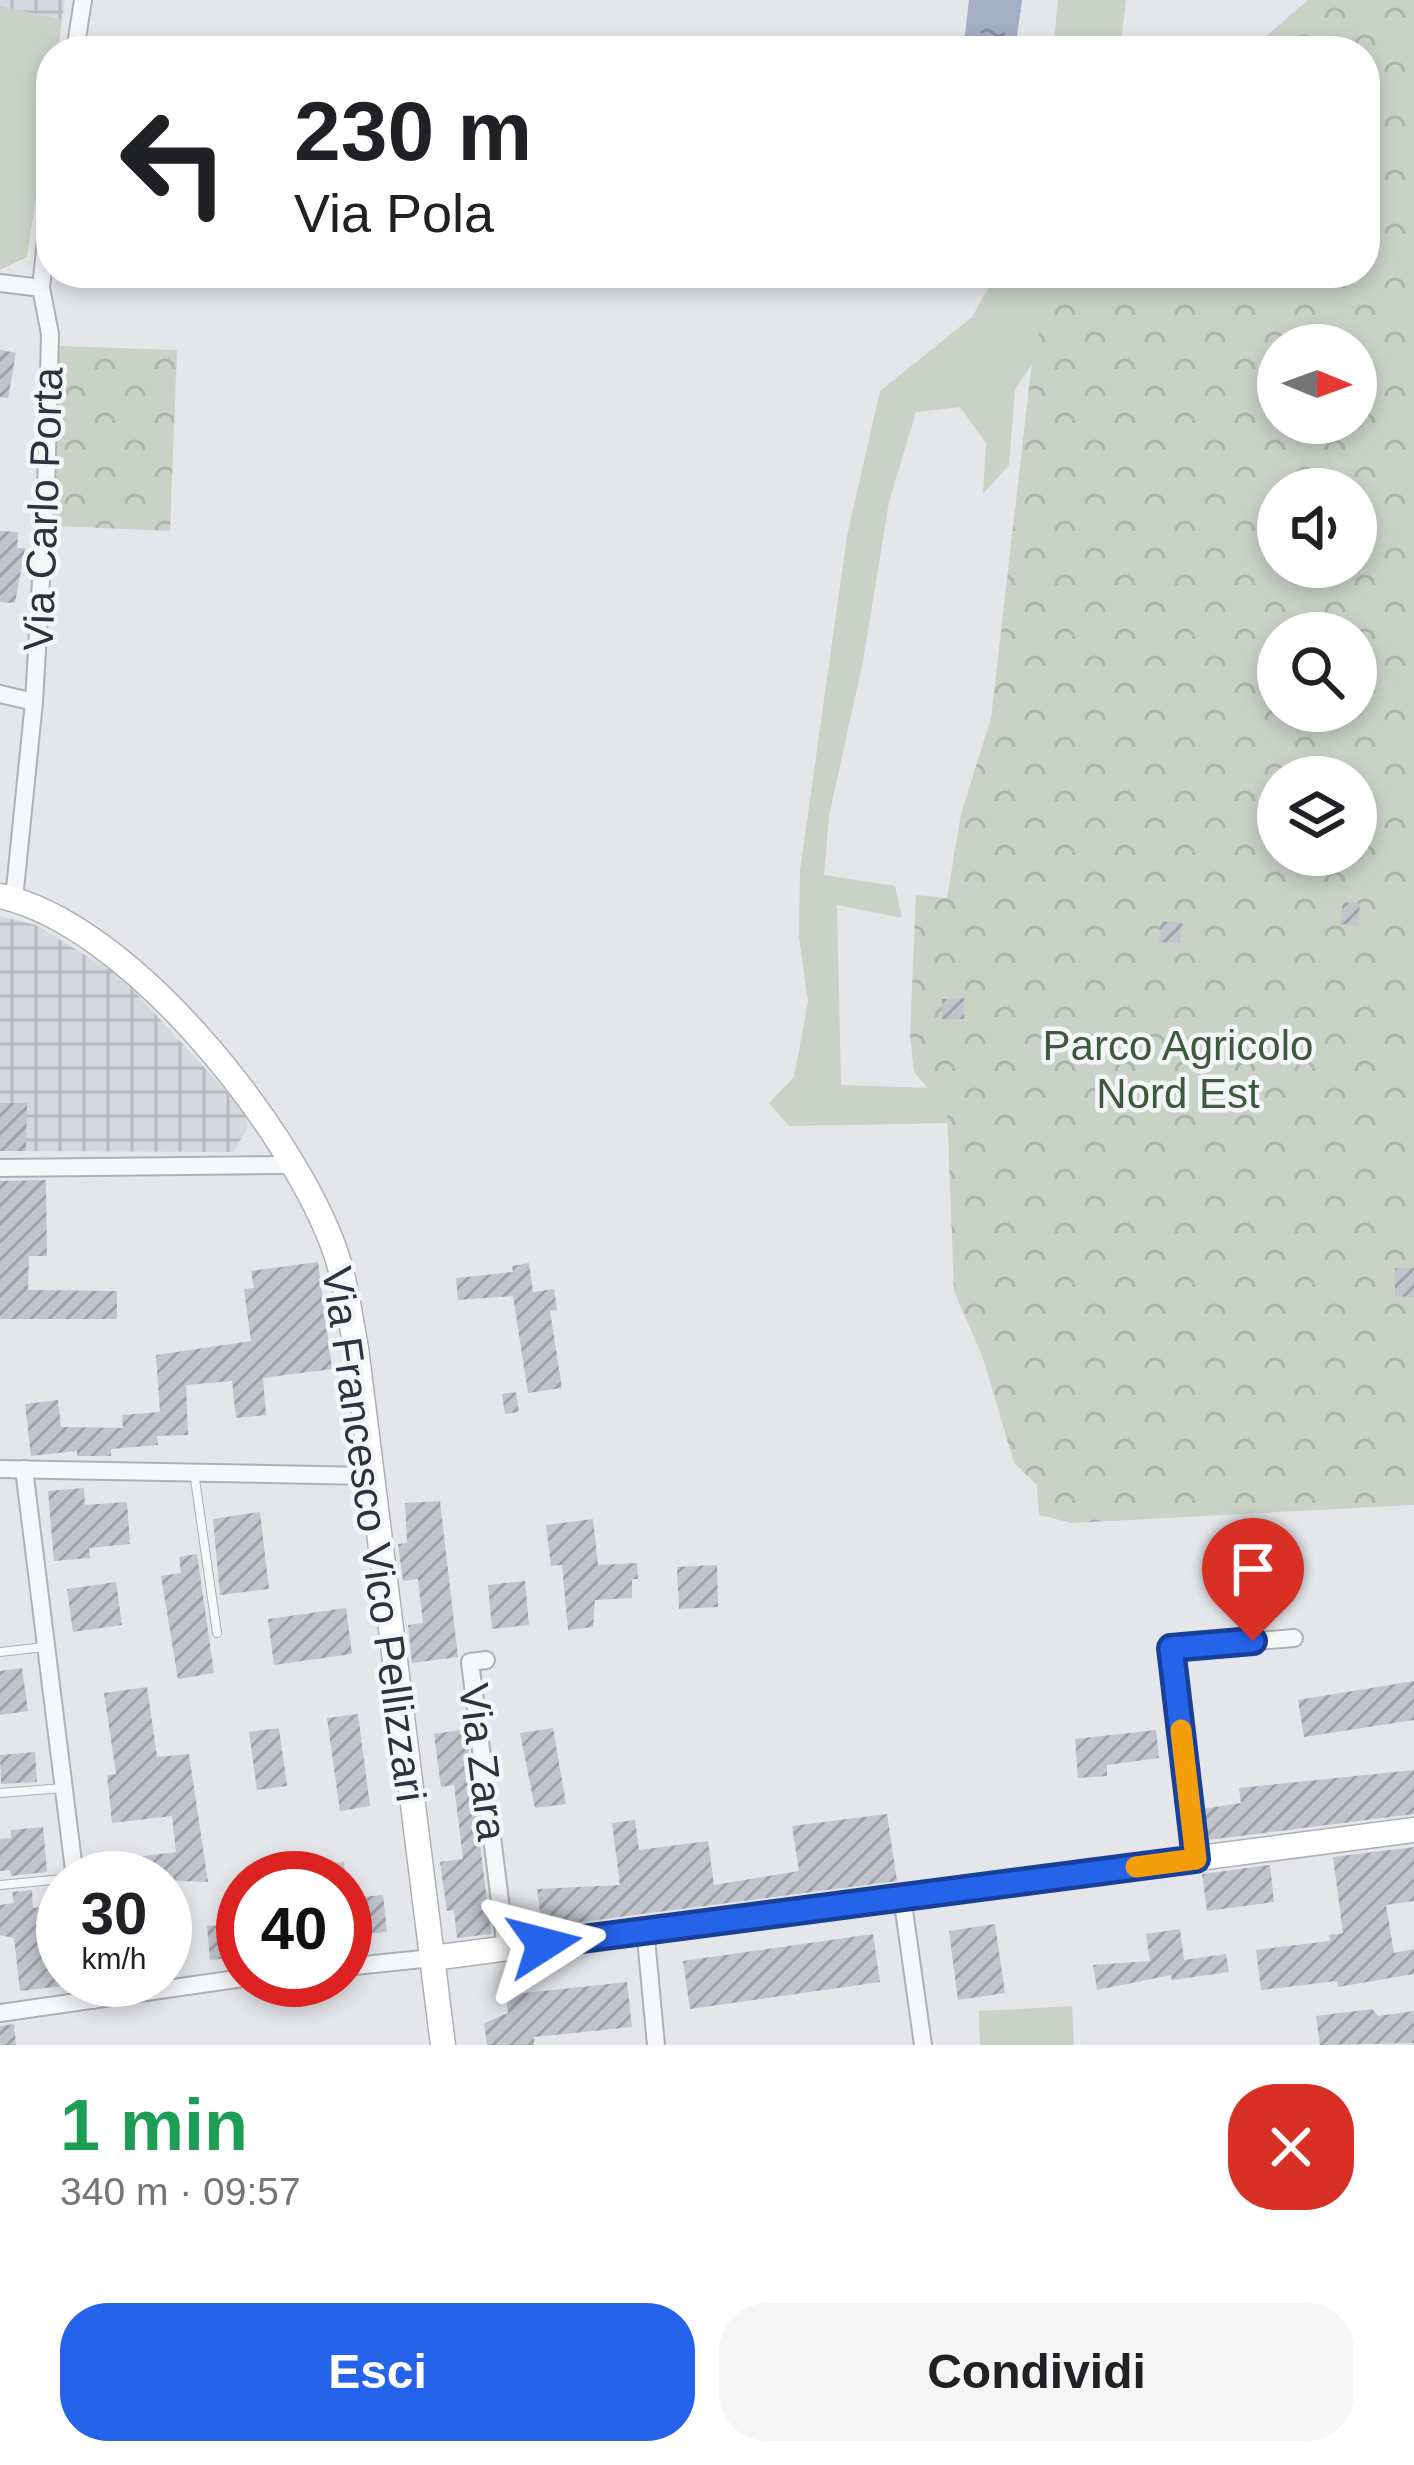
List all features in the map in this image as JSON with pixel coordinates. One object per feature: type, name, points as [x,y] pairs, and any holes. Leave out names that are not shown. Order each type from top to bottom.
[{"type":"street","points":[[77,36],[83,0]]},
{"type":"street","points":[[0,283],[36,288]]},
{"type":"street","name":"Via Carlo Porta","points":[[7,898],[34,702],[50,334],[40,288]]},
{"type":"street","points":[[0,694],[34,702]]},
{"type":"street","name":"Via Francesco Vico Pellizzari","points":[[7,898],[99,942],[148,981],[243,1092],[334,1246],[356,1348],[443,2045]]},
{"type":"street","points":[[0,1168],[289,1165]]},
{"type":"street","points":[[0,1468],[371,1476]]},
{"type":"street","points":[[24,1469],[69,1851]]},
{"type":"street","points":[[1196,1859],[1171,1648],[1294,1638]]},
{"type":"street","name":"Via Zara","points":[[486,1660],[470,1662],[506,1949]]},
{"type":"street","points":[[372,1964],[1414,1830]]},
{"type":"street","points":[[902,1896],[923,2045]]},
{"type":"street","points":[[645,1928],[656,2045]]},
{"type":"street","points":[[0,2013],[43,2007]]},
{"type":"lane","points":[[194,1470],[217,1633]]},
{"type":"lane","points":[[0,1652],[44,1647]]},
{"type":"lane","points":[[0,1793],[65,1788]]},
{"type":"lane","points":[[0,1885],[36,1881]]},
{"type":"shaded area","points":[[0,0],[65,0],[62,20],[0,6]]},
{"type":"shaded area","points":[[0,916],[36,925],[121,977],[245,1112],[248,1128],[233,1152],[0,1151]]},
{"type":"green space","points":[[1058,0],[1126,0],[1122,36],[1054,36]]},
{"type":"green space","name":"Parco Agricolo Nord Est","points":[[1308,0],[1414,0],[1414,1505],[1072,1523],[1039,1515],[1037,1485],[1014,1463],[983,1358],[954,1291],[947,1110],[914,1072],[910,1035],[916,895],[947,898],[961,814],[991,718],[1034,344],[1053,301],[1067,288],[1380,288],[1380,36],[1266,36]]},
{"type":"green space","points":[[0,6],[62,20],[60,36],[36,36],[36,197],[27,257],[0,270]]},
{"type":"green space","points":[[988,288],[1081,288],[1015,390],[1009,465],[983,494],[986,443],[960,407],[916,412],[889,502],[863,661],[829,816],[824,875],[895,886],[902,918],[837,905],[841,1085],[994,1090],[960,1123],[789,1126],[769,1103],[794,1077],[808,1002],[799,937],[800,871],[847,536],[880,391],[972,317]]},
{"type":"green space","points":[[59,346],[177,350],[170,531],[55,526]]},
{"type":"green space","points":[[1072,2006],[1074,2045],[980,2045],[979,2011]]},
{"type":"water","points":[[969,0],[1022,0],[1017,36],[965,36]]},
{"type":"building","points":[[0,350],[16,353],[8,398],[0,397]]},
{"type":"building","points":[[0,531],[18,532],[17,548],[25,548],[15,603],[0,602]]},
{"type":"building","points":[[1343,902],[1360,904],[1358,926],[1340,924]]},
{"type":"building","points":[[1161,921],[1182,923],[1180,943],[1159,942]]},
{"type":"building","points":[[964,998],[964,1019],[942,1019],[942,999]]},
{"type":"building","points":[[0,1103],[27,1103],[26,1151],[0,1151]]},
{"type":"building","points":[[46,1180],[47,1256],[29,1256],[28,1290],[117,1291],[117,1319],[0,1319],[0,1181]]},
{"type":"building","points":[[318,1262],[332,1369],[263,1378],[266,1415],[236,1418],[232,1381],[186,1385],[188,1435],[157,1436],[158,1445],[111,1449],[111,1456],[77,1456],[77,1451],[31,1456],[25,1404],[58,1400],[61,1427],[123,1428],[122,1415],[160,1412],[156,1355],[251,1341],[244,1289],[254,1288],[251,1271]]},
{"type":"building","points":[[529,1263],[533,1292],[554,1289],[557,1310],[550,1311],[562,1388],[528,1393],[513,1296],[458,1300],[456,1278],[513,1272],[512,1266]]},
{"type":"building","points":[[1395,1268],[1414,1268],[1414,1297],[1395,1296]]},
{"type":"building","points":[[516,1392],[519,1412],[505,1414],[502,1394]]},
{"type":"building","points":[[84,1488],[85,1505],[127,1502],[130,1544],[89,1548],[90,1558],[54,1561],[48,1491]]},
{"type":"building","points":[[440,1501],[458,1657],[412,1663],[408,1625],[423,1623],[418,1579],[403,1581],[398,1544],[407,1543],[405,1503]]},
{"type":"building","points":[[260,1512],[269,1589],[220,1595],[213,1519]]},
{"type":"building","points":[[593,1519],[598,1565],[637,1563],[638,1579],[632,1579],[632,1598],[595,1600],[593,1627],[568,1630],[562,1565],[551,1566],[546,1525]]},
{"type":"building","points":[[197,1554],[214,1673],[178,1679],[161,1576],[181,1573],[179,1557]]},
{"type":"building","points":[[717,1565],[718,1607],[679,1609],[677,1567]]},
{"type":"building","points":[[525,1581],[529,1625],[492,1629],[488,1585]]},
{"type":"building","points":[[116,1582],[122,1625],[73,1632],[67,1589]]},
{"type":"building","points":[[346,1608],[352,1654],[274,1665],[268,1619]]},
{"type":"building","points":[[22,1668],[28,1711],[0,1715],[0,1671]]},
{"type":"building","points":[[1414,1681],[1414,1720],[1304,1737],[1298,1700]]},
{"type":"building","points":[[147,1687],[157,1757],[189,1754],[208,1882],[192,1881],[192,1851],[176,1851],[172,1816],[112,1823],[107,1775],[116,1774],[104,1693]]},
{"type":"building","points":[[358,1714],[370,1806],[340,1811],[327,1718]]},
{"type":"building","points":[[279,1728],[287,1786],[257,1790],[249,1732]]},
{"type":"building","points":[[553,1728],[566,1804],[535,1808],[520,1733]]},
{"type":"building","points":[[466,1729],[491,1934],[457,1938],[454,1910],[447,1911],[440,1862],[463,1859],[454,1785],[441,1787],[434,1734]]},
{"type":"building","points":[[1156,1730],[1159,1758],[1107,1765],[1107,1776],[1078,1778],[1075,1739]]},
{"type":"building","points":[[35,1752],[37,1782],[1,1784],[0,1755]]},
{"type":"building","points":[[1414,1770],[1414,1814],[1208,1840],[1203,1809],[1241,1803],[1239,1788]]},
{"type":"building","points":[[887,1814],[897,1881],[542,1927],[537,1889],[620,1885],[612,1823],[635,1820],[639,1850],[708,1841],[714,1885],[799,1871],[792,1826]]},
{"type":"building","points":[[43,1827],[45,1851],[36,1851],[36,1873],[11,1876],[10,1870],[0,1871],[0,1839],[11,1838],[11,1830]]},
{"type":"building","points":[[1414,1847],[1414,1901],[1386,1905],[1394,1953],[1414,1949],[1414,1974],[1338,1987],[1337,1981],[1261,1990],[1256,1950],[1330,1941],[1329,1935],[1343,1933],[1333,1857]]},
{"type":"building","points":[[1270,1865],[1274,1902],[1207,1911],[1202,1874]]},
{"type":"building","points":[[32,1890],[36,1989],[20,1991],[14,1938],[0,1935],[0,1905],[14,1903],[12,1892]]},
{"type":"building","points":[[383,1895],[387,1932],[372,1933],[372,1896]]},
{"type":"building","points":[[995,1924],[1005,1993],[958,2000],[949,1931]]},
{"type":"building","points":[[216,1925],[216,1959],[210,1960],[207,1926]]},
{"type":"building","points":[[1180,1929],[1184,1960],[1226,1954],[1229,1972],[1172,1980],[1171,1975],[1097,1990],[1093,1965],[1150,1961],[1146,1934]]},
{"type":"building","points":[[873,1934],[880,1982],[690,2009],[683,1961]]},
{"type":"building","points":[[627,1982],[632,2027],[534,2037],[534,2045],[487,2045],[484,2023],[508,2013],[506,1995]]},
{"type":"building","points":[[1372,2009],[1378,2016],[1414,2011],[1414,2043],[1320,2045],[1316,2016]]},
{"type":"building","points":[[14,2024],[16,2045],[0,2045],[0,2026]]},
{"type":"slow traffic","points":[[1136,1867],[1196,1859],[1181,1730]]},
{"type":"route","points":[[544,1944],[1196,1859],[1171,1648],[1253,1641]]}]
